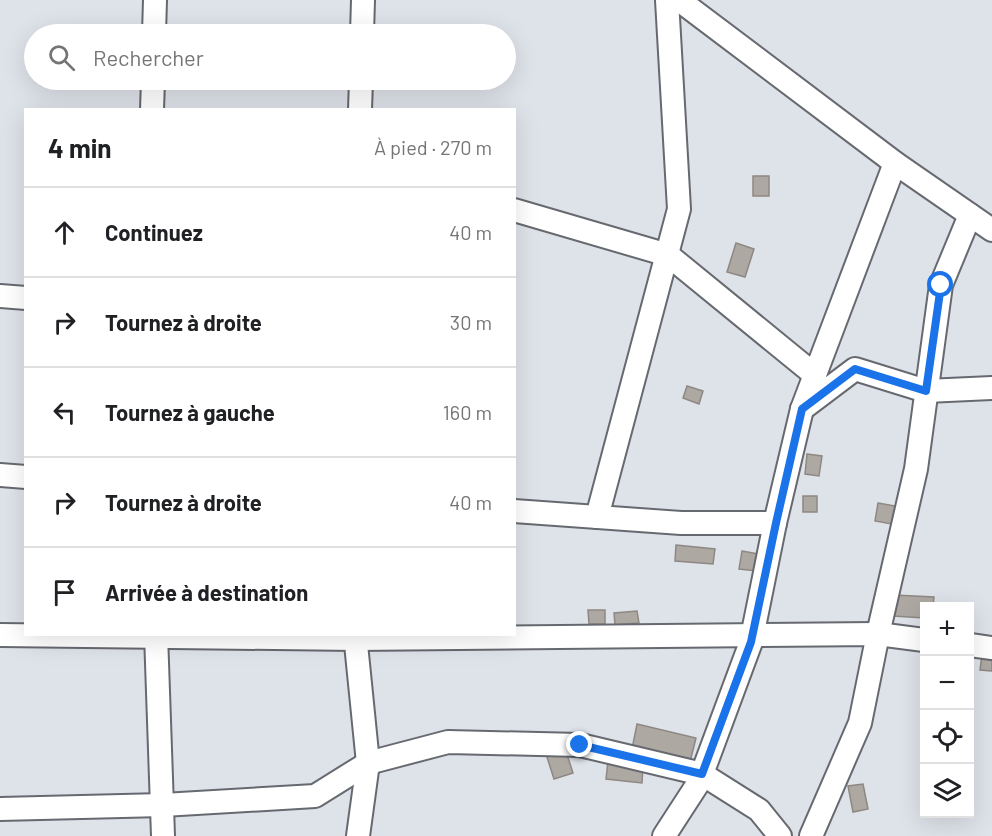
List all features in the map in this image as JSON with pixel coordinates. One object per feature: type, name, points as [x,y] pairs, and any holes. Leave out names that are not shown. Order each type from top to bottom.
[{"type":"street","points":[[154,24],[155,0]]},
{"type":"street","points":[[362,24],[363,0]]},
{"type":"street","points":[[597,517],[679,209],[668,0]]},
{"type":"street","points":[[679,0],[895,163],[992,230]]},
{"type":"street","points":[[152,108],[153,90]]},
{"type":"street","points":[[360,108],[361,90]]},
{"type":"street","points":[[664,836],[699,782],[753,636],[802,409],[895,163]]},
{"type":"street","points":[[516,211],[668,255],[815,375]]},
{"type":"street","points":[[811,836],[860,723],[916,469],[941,285],[970,215]]},
{"type":"street","points":[[0,296],[24,298]]},
{"type":"street","points":[[802,409],[855,369],[926,391],[992,388]]},
{"type":"street","points":[[0,475],[24,477]]},
{"type":"street","points":[[516,511],[681,523],[776,523]]},
{"type":"street","points":[[163,836],[157,636],[878,634],[920,639]]},
{"type":"street","points":[[0,635],[24,635]]},
{"type":"street","points":[[355,637],[368,763],[358,836]]},
{"type":"street","points":[[974,646],[992,648]]},
{"type":"street","points":[[0,809],[163,805],[315,796],[368,763],[448,742],[580,745],[702,774],[759,810],[780,836]]},
{"type":"building","points":[[753,176],[769,176],[769,196],[753,196]]},
{"type":"building","points":[[736,243],[754,249],[745,277],[727,272]]},
{"type":"building","points":[[687,386],[703,391],[699,404],[683,398]]},
{"type":"building","points":[[807,454],[822,456],[819,476],[805,474]]},
{"type":"building","points":[[803,496],[817,496],[817,512],[803,512]]},
{"type":"building","points":[[878,503],[901,507],[897,525],[875,521]]},
{"type":"building","points":[[676,545],[715,549],[713,564],[675,561]]},
{"type":"building","points":[[742,551],[759,554],[757,571],[739,569]]},
{"type":"building","points":[[894,595],[934,597],[933,602],[920,602],[920,618],[893,616]]},
{"type":"building","points":[[588,610],[605,610],[605,624],[589,624]]},
{"type":"building","points":[[637,611],[639,623],[615,625],[614,613]]},
{"type":"building","points":[[983,647],[992,649],[992,671],[980,670]]},
{"type":"building","points":[[637,724],[696,738],[690,762],[632,749]]},
{"type":"building","points":[[565,748],[573,773],[554,779],[546,754]]},
{"type":"building","points":[[608,761],[643,765],[642,783],[606,779]]},
{"type":"building","points":[[863,784],[868,809],[853,812],[848,786]]},
{"type":"route","points":[[580,745],[702,774],[751,642],[802,409],[855,369],[926,391],[941,285]]}]
